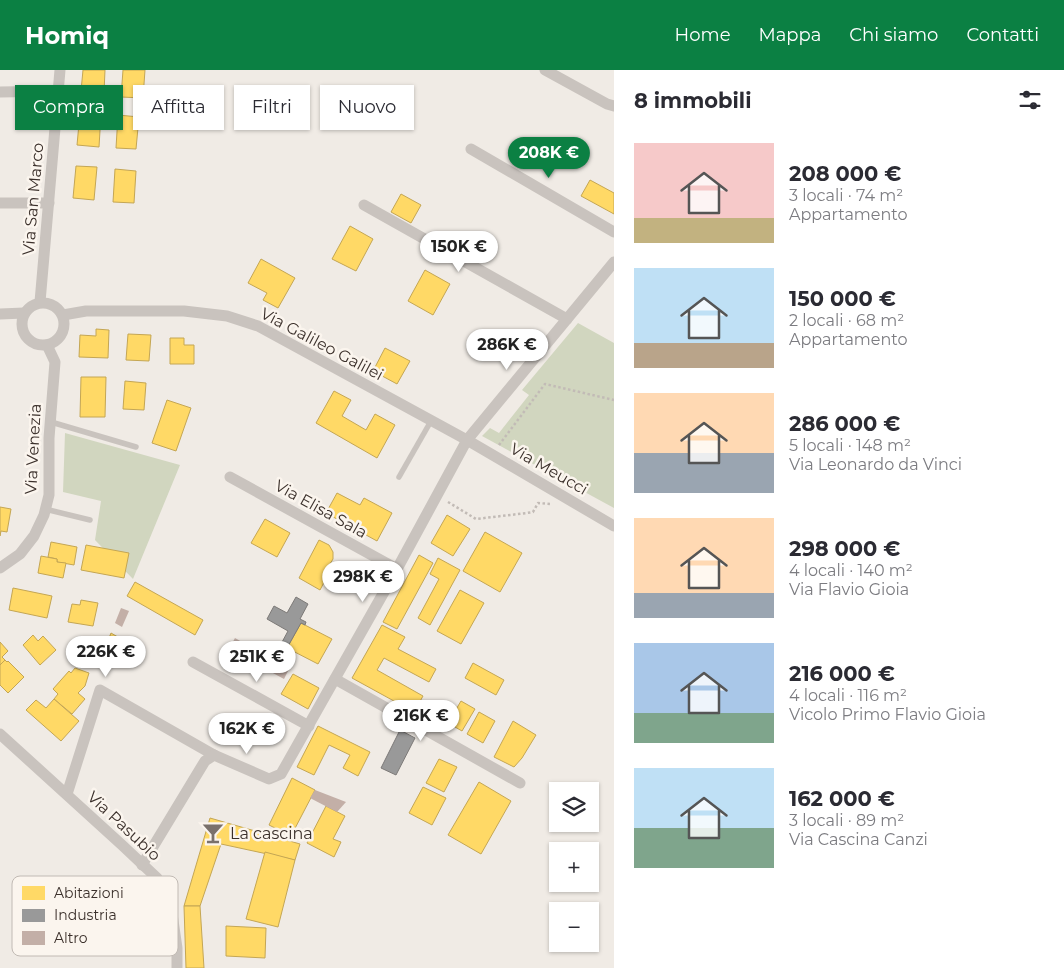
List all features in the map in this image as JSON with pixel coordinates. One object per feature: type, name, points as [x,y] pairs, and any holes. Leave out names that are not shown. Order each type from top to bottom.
[{"type":"street","name":"Via San Marco","points":[[59,85],[60,70]]},
{"type":"street","points":[[545,70],[614,106]]},
{"type":"street","points":[[0,92],[15,92]]},
{"type":"street","name":"Via San Marco","points":[[40,302],[56,130]]},
{"type":"street","points":[[471,148],[614,232]]},
{"type":"street","points":[[0,203],[49,203]]},
{"type":"street","points":[[364,205],[567,319]]},
{"type":"street","points":[[67,794],[100,690],[214,755],[269,778],[281,774],[397,569],[467,440],[614,262]]},
{"type":"street","points":[[40,302],[52,304],[62,315],[63,330],[59,338],[46,345],[39,345],[26,337],[21,320],[24,313],[33,304],[40,302]]},
{"type":"street","name":"Via Galileo Galilei","points":[[62,315],[86,311],[184,311],[227,316],[258,326],[467,440]]},
{"type":"street","points":[[0,314],[24,313]]},
{"type":"street","name":"Via Venezia","points":[[0,568],[20,554],[34,536],[49,495],[50,422],[55,362],[46,345]]},
{"type":"street","name":"Via Meucci","points":[[467,440],[614,526]]},
{"type":"street","name":"Via Elisa Sala","points":[[230,477],[397,569]]},
{"type":"street","points":[[193,662],[309,726]]},
{"type":"street","points":[[335,679],[520,783]]},
{"type":"street","name":"Via Pasubio","points":[[0,734],[155,876]]},
{"type":"street","points":[[142,864],[205,760],[214,755]]},
{"type":"lane","points":[[399,477],[431,421]]},
{"type":"lane","points":[[50,422],[136,447]]},
{"type":"lane","points":[[45,509],[90,520]]},
{"type":"path","points":[[492,454],[545,384],[614,400]]},
{"type":"path","points":[[437,496],[476,519],[533,512],[538,503],[551,504]]},
{"type":"green space","points":[[578,323],[614,343],[614,508],[482,436],[490,428],[499,433],[529,395],[522,390]]},
{"type":"green space","points":[[65,433],[180,465],[133,579],[95,540],[101,501],[63,492]]},
{"type":"building: Abitazioni","points":[[83,70],[105,70],[104,85],[82,85]]},
{"type":"building: Abitazioni","points":[[123,70],[145,70],[144,85],[133,85],[133,98],[123,97]]},
{"type":"building: Abitazioni","points":[[123,115],[133,116],[133,130],[138,130],[136,149],[116,148],[117,130],[123,130]]},
{"type":"building: Abitazioni","points":[[78,130],[100,130],[99,147],[77,145]]},
{"type":"building: Abitazioni","points":[[76,166],[97,167],[94,200],[73,198]]},
{"type":"building: Abitazioni","points":[[115,169],[136,171],[134,203],[113,202]]},
{"type":"building: Abitazioni","points":[[590,180],[614,193],[614,214],[581,196]]},
{"type":"building: Abitazioni","points":[[401,194],[421,205],[411,223],[391,212]]},
{"type":"building: Abitazioni","points":[[350,226],[373,239],[356,271],[332,259]]},
{"type":"building: Abitazioni","points":[[261,259],[295,278],[278,308],[263,300],[267,293],[248,283]]},
{"type":"building: Abitazioni","points":[[425,270],[450,284],[433,315],[408,301]]},
{"type":"building: Abitazioni","points":[[96,329],[109,330],[108,358],[79,357],[80,335],[96,336]]},
{"type":"building: Abitazioni","points":[[128,334],[151,335],[149,361],[126,360]]},
{"type":"building: Abitazioni","points":[[170,338],[184,338],[184,345],[194,345],[194,364],[170,364]]},
{"type":"building: Abitazioni","points":[[385,348],[410,361],[397,384],[373,371]]},
{"type":"building: Abitazioni","points":[[81,377],[106,377],[105,417],[80,417]]},
{"type":"building: Abitazioni","points":[[125,381],[146,383],[144,410],[123,409]]},
{"type":"building: Abitazioni","points":[[334,391],[351,400],[342,416],[366,430],[375,414],[395,425],[377,458],[316,423]]},
{"type":"building: Abitazioni","points":[[167,400],[191,408],[176,451],[152,443]]},
{"type":"building: Abitazioni","points":[[337,493],[360,505],[364,498],[392,513],[377,541],[326,513]]},
{"type":"building: Abitazioni","points":[[0,507],[11,509],[7,532],[1,531],[0,536]]},
{"type":"building: Abitazioni","points":[[447,515],[470,529],[453,556],[431,543]]},
{"type":"building: Abitazioni","points":[[265,519],[290,533],[277,557],[251,543]]},
{"type":"building: Abitazioni","points":[[485,532],[522,553],[500,592],[463,571]]},
{"type":"building: Abitazioni","points":[[319,540],[329,545],[333,552],[333,559],[327,569],[330,571],[320,590],[299,578]]},
{"type":"building: Abitazioni","points":[[51,542],[77,547],[74,565],[57,562],[57,559],[48,557]]},
{"type":"building: Abitazioni","points":[[86,545],[129,553],[124,578],[81,570]]},
{"type":"building: Abitazioni","points":[[419,555],[433,563],[397,629],[383,622]]},
{"type":"building: Abitazioni","points":[[41,556],[66,563],[63,578],[38,573]]},
{"type":"building: Abitazioni","points":[[438,558],[460,570],[430,625],[418,618],[439,579],[430,574]]},
{"type":"building: Abitazioni","points":[[354,562],[375,574],[364,595],[342,584]]},
{"type":"building: Abitazioni","points":[[135,582],[203,620],[195,635],[127,596]]},
{"type":"building: Abitazioni","points":[[13,588],[52,596],[47,618],[9,610]]},
{"type":"building: Abitazioni","points":[[460,590],[484,603],[461,644],[437,631]]},
{"type":"building: Abitazioni","points":[[81,600],[98,603],[93,626],[68,622],[72,604],[80,605]]},
{"type":"building: Abitazioni","points":[[301,623],[332,639],[318,664],[287,648]]},
{"type":"building: Abitazioni","points":[[382,625],[405,637],[398,649],[436,669],[429,682],[384,658],[377,670],[423,696],[414,712],[352,678]]},
{"type":"building: Abitazioni","points":[[111,633],[128,643],[117,664],[102,656]]},
{"type":"building: Abitazioni","points":[[33,635],[38,641],[43,636],[56,650],[40,665],[23,645]]},
{"type":"building: Abitazioni","points":[[0,642],[8,651],[2,657],[5,660],[0,665]]},
{"type":"building: Abitazioni","points":[[5,660],[24,677],[8,693],[0,685],[0,665]]},
{"type":"building: Abitazioni","points":[[473,663],[504,680],[496,695],[465,678]]},
{"type":"building: Abitazioni","points":[[75,668],[89,673],[85,686],[78,693],[85,699],[72,714],[54,699],[58,694],[53,689],[69,671],[71,673]]},
{"type":"building: Abitazioni","points":[[293,674],[319,688],[308,709],[281,694]]},
{"type":"building: Abitazioni","points":[[54,699],[79,721],[61,741],[26,710],[36,700],[46,708]]},
{"type":"building: Abitazioni","points":[[461,701],[475,709],[462,731],[448,723]]},
{"type":"building: Abitazioni","points":[[479,712],[495,721],[483,743],[467,734]]},
{"type":"building: Abitazioni","points":[[513,721],[536,735],[514,767],[494,757]]},
{"type":"building: Abitazioni","points":[[318,726],[370,752],[358,776],[343,768],[350,755],[329,745],[314,775],[297,767]]},
{"type":"building: Abitazioni","points":[[439,759],[457,767],[444,792],[426,783]]},
{"type":"building: Abitazioni","points":[[292,778],[315,790],[291,836],[269,825]]},
{"type":"building: Abitazioni","points":[[479,782],[511,801],[481,854],[448,835]]},
{"type":"building: Abitazioni","points":[[423,787],[446,798],[432,825],[409,813]]},
{"type":"building: Abitazioni","points":[[326,806],[345,816],[333,839],[341,842],[334,857],[307,843]]},
{"type":"building: Abitazioni","points":[[210,818],[300,844],[295,860],[221,844],[200,906],[184,906]]},
{"type":"building: Abitazioni","points":[[265,852],[295,860],[278,927],[246,919]]},
{"type":"building: Abitazioni","points":[[184,906],[200,906],[204,968],[186,968]]},
{"type":"building: Abitazioni","points":[[226,926],[266,928],[265,958],[226,956]]},
{"type":"building: Industria","points":[[296,597],[308,604],[300,619],[306,622],[305,625],[301,623],[287,648],[281,644],[288,631],[267,619],[274,606],[287,613]]},
{"type":"building: Industria","points":[[400,730],[415,738],[396,775],[381,768]]},
{"type":"building: Altro","points":[[121,608],[129,611],[122,627],[115,623]]},
{"type":"building: Altro","points":[[235,638],[289,669],[284,679],[229,649]]},
{"type":"building: Altro","points":[[315,790],[346,802],[337,812],[310,798]]},
{"type":"place","name":"La cascina","points":[[213,833]]}]
